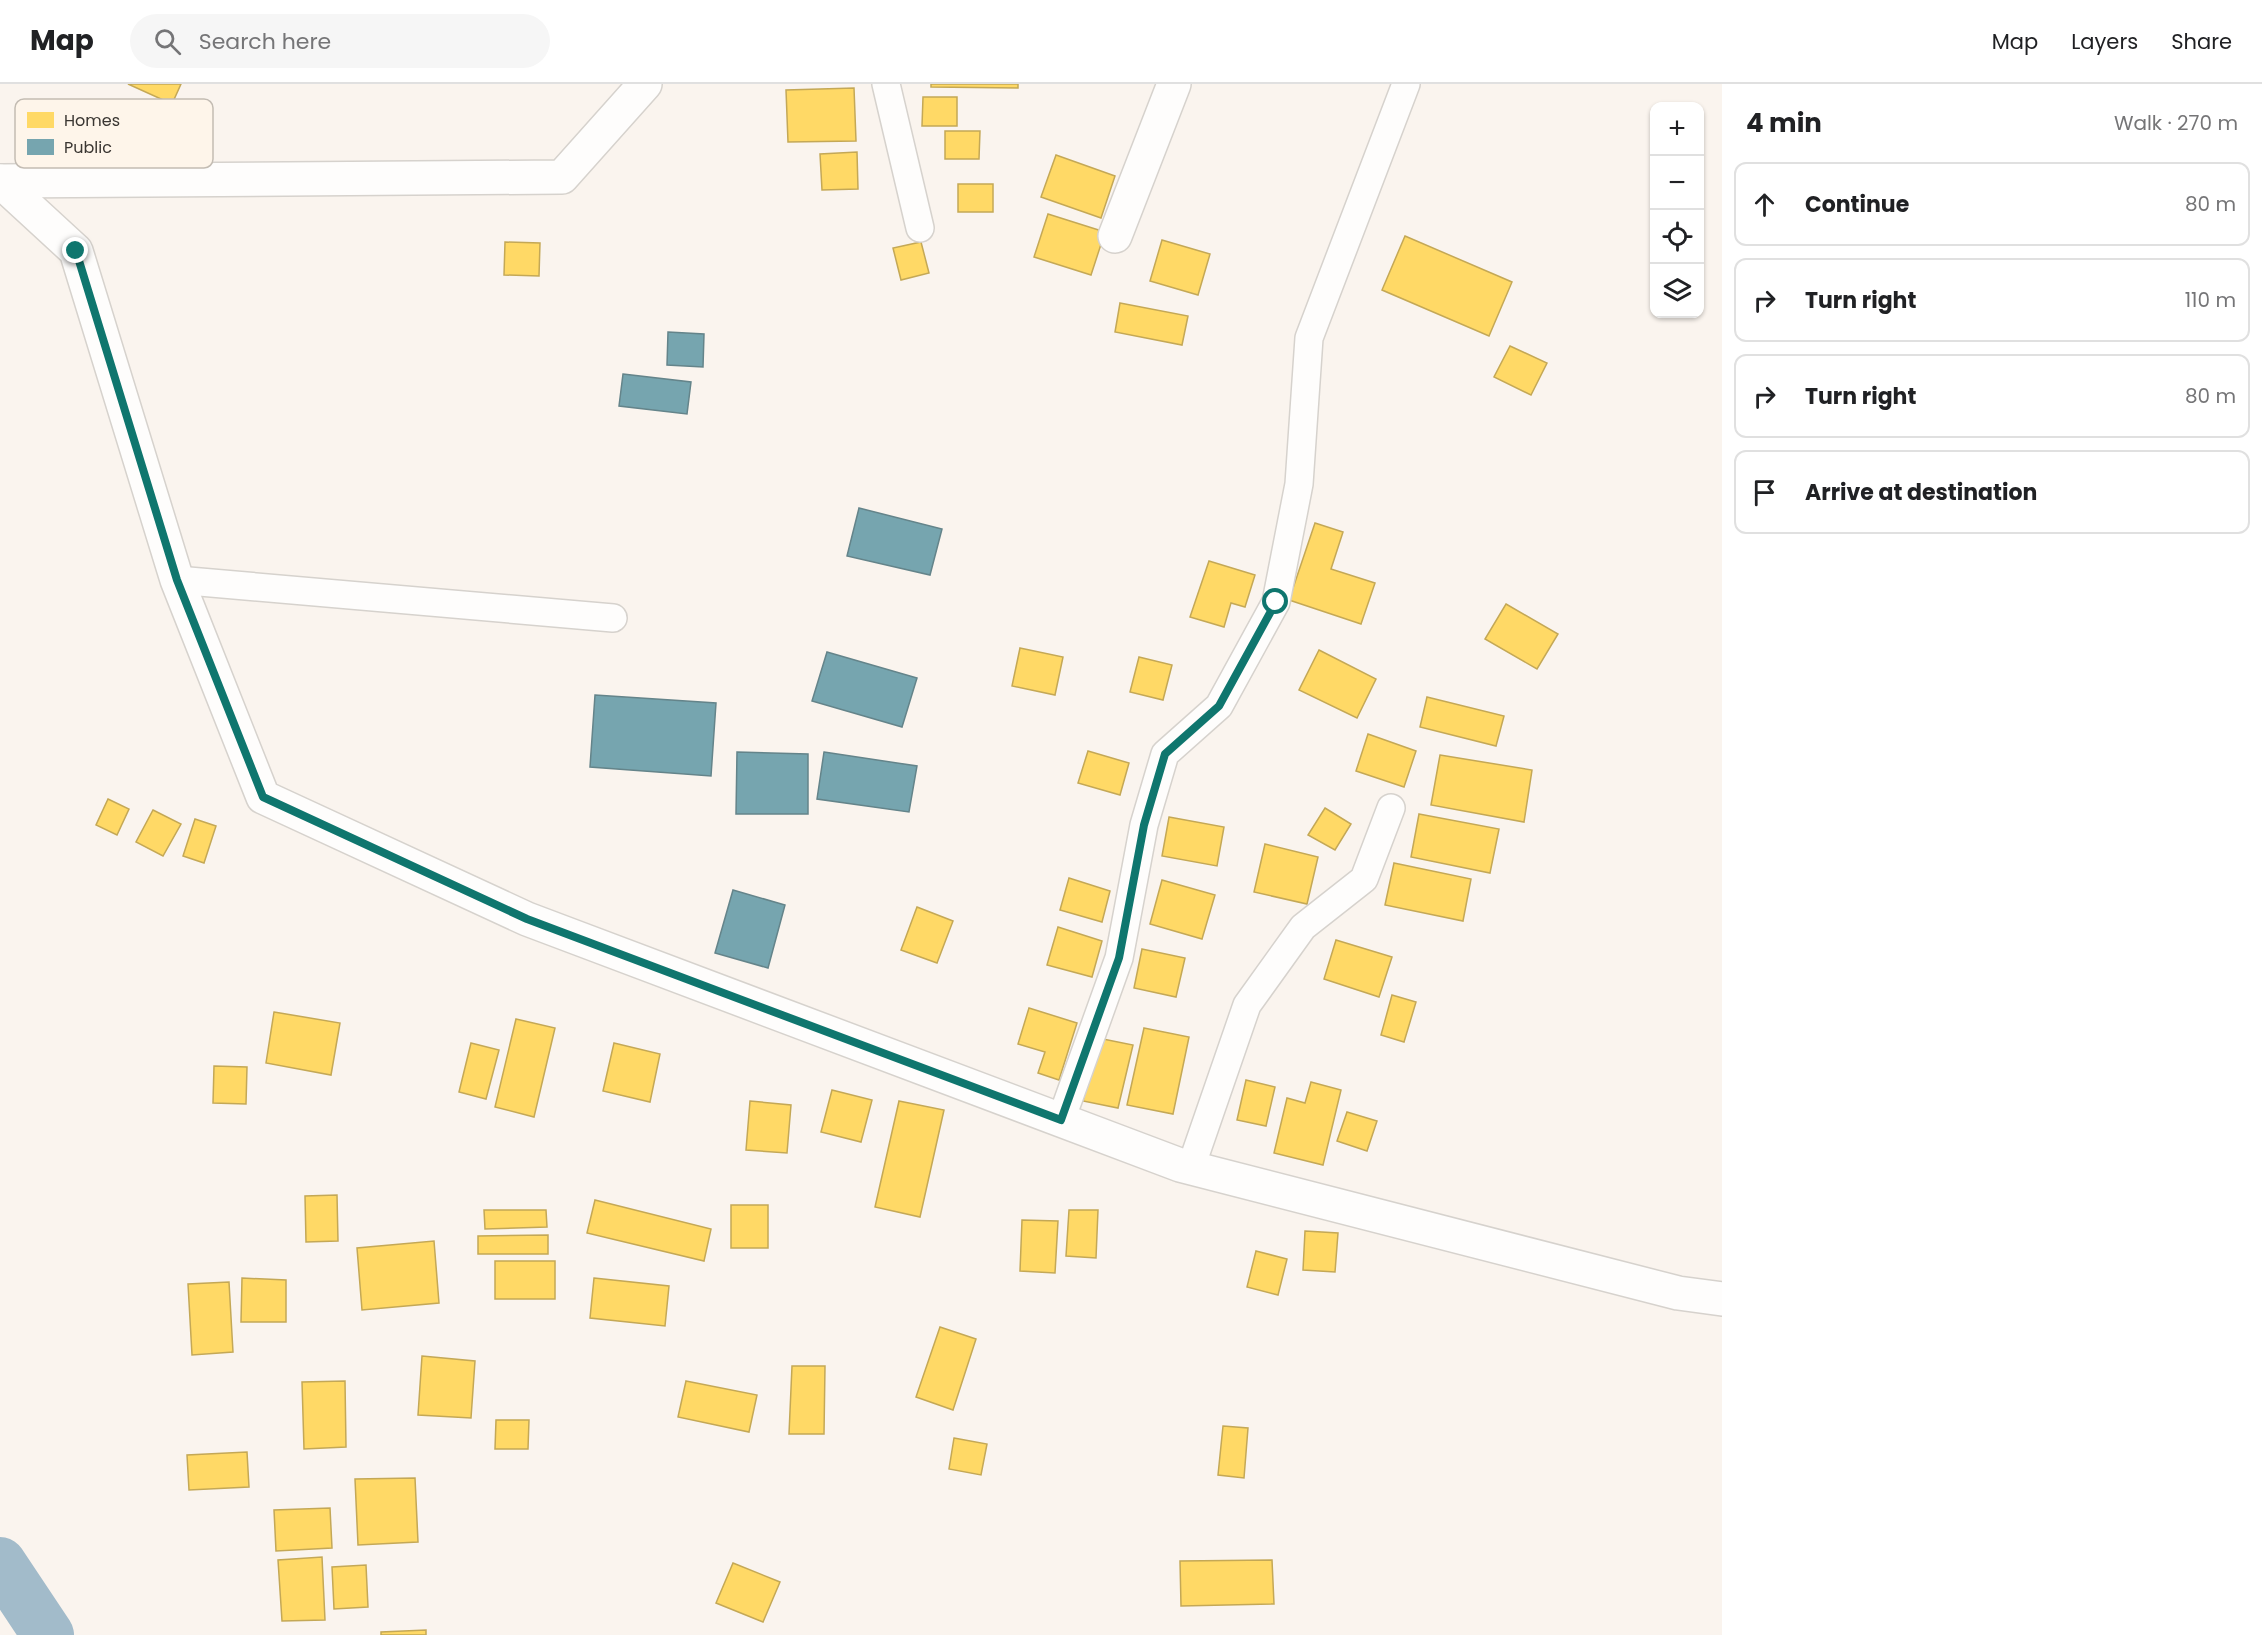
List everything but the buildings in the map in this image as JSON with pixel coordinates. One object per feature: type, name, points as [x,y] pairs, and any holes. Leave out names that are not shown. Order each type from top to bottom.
[{"type":"street","points":[[0,181],[562,177],[645,84]]},
{"type":"street","points":[[1115,236],[1174,84]]},
{"type":"street","points":[[0,181],[76,251],[177,580],[263,797],[527,919],[1191,1167],[1678,1293],[1722,1299]]},
{"type":"lane","points":[[886,84],[920,228]]},
{"type":"lane","points":[[1061,1120],[1119,958],[1144,825],[1165,754],[1219,706],[1276,602],[1299,484],[1309,338],[1406,84]]},
{"type":"lane","points":[[177,580],[613,618]]},
{"type":"lane","points":[[1191,1167],[1247,1005],[1303,927],[1364,879],[1391,808]]},
{"type":"waterway","points":[[0,1563],[48,1635]]},
{"type":"route","points":[[76,251],[177,580],[263,797],[527,919],[1061,1120],[1119,958],[1144,825],[1165,754],[1219,706],[1276,602]]}]
